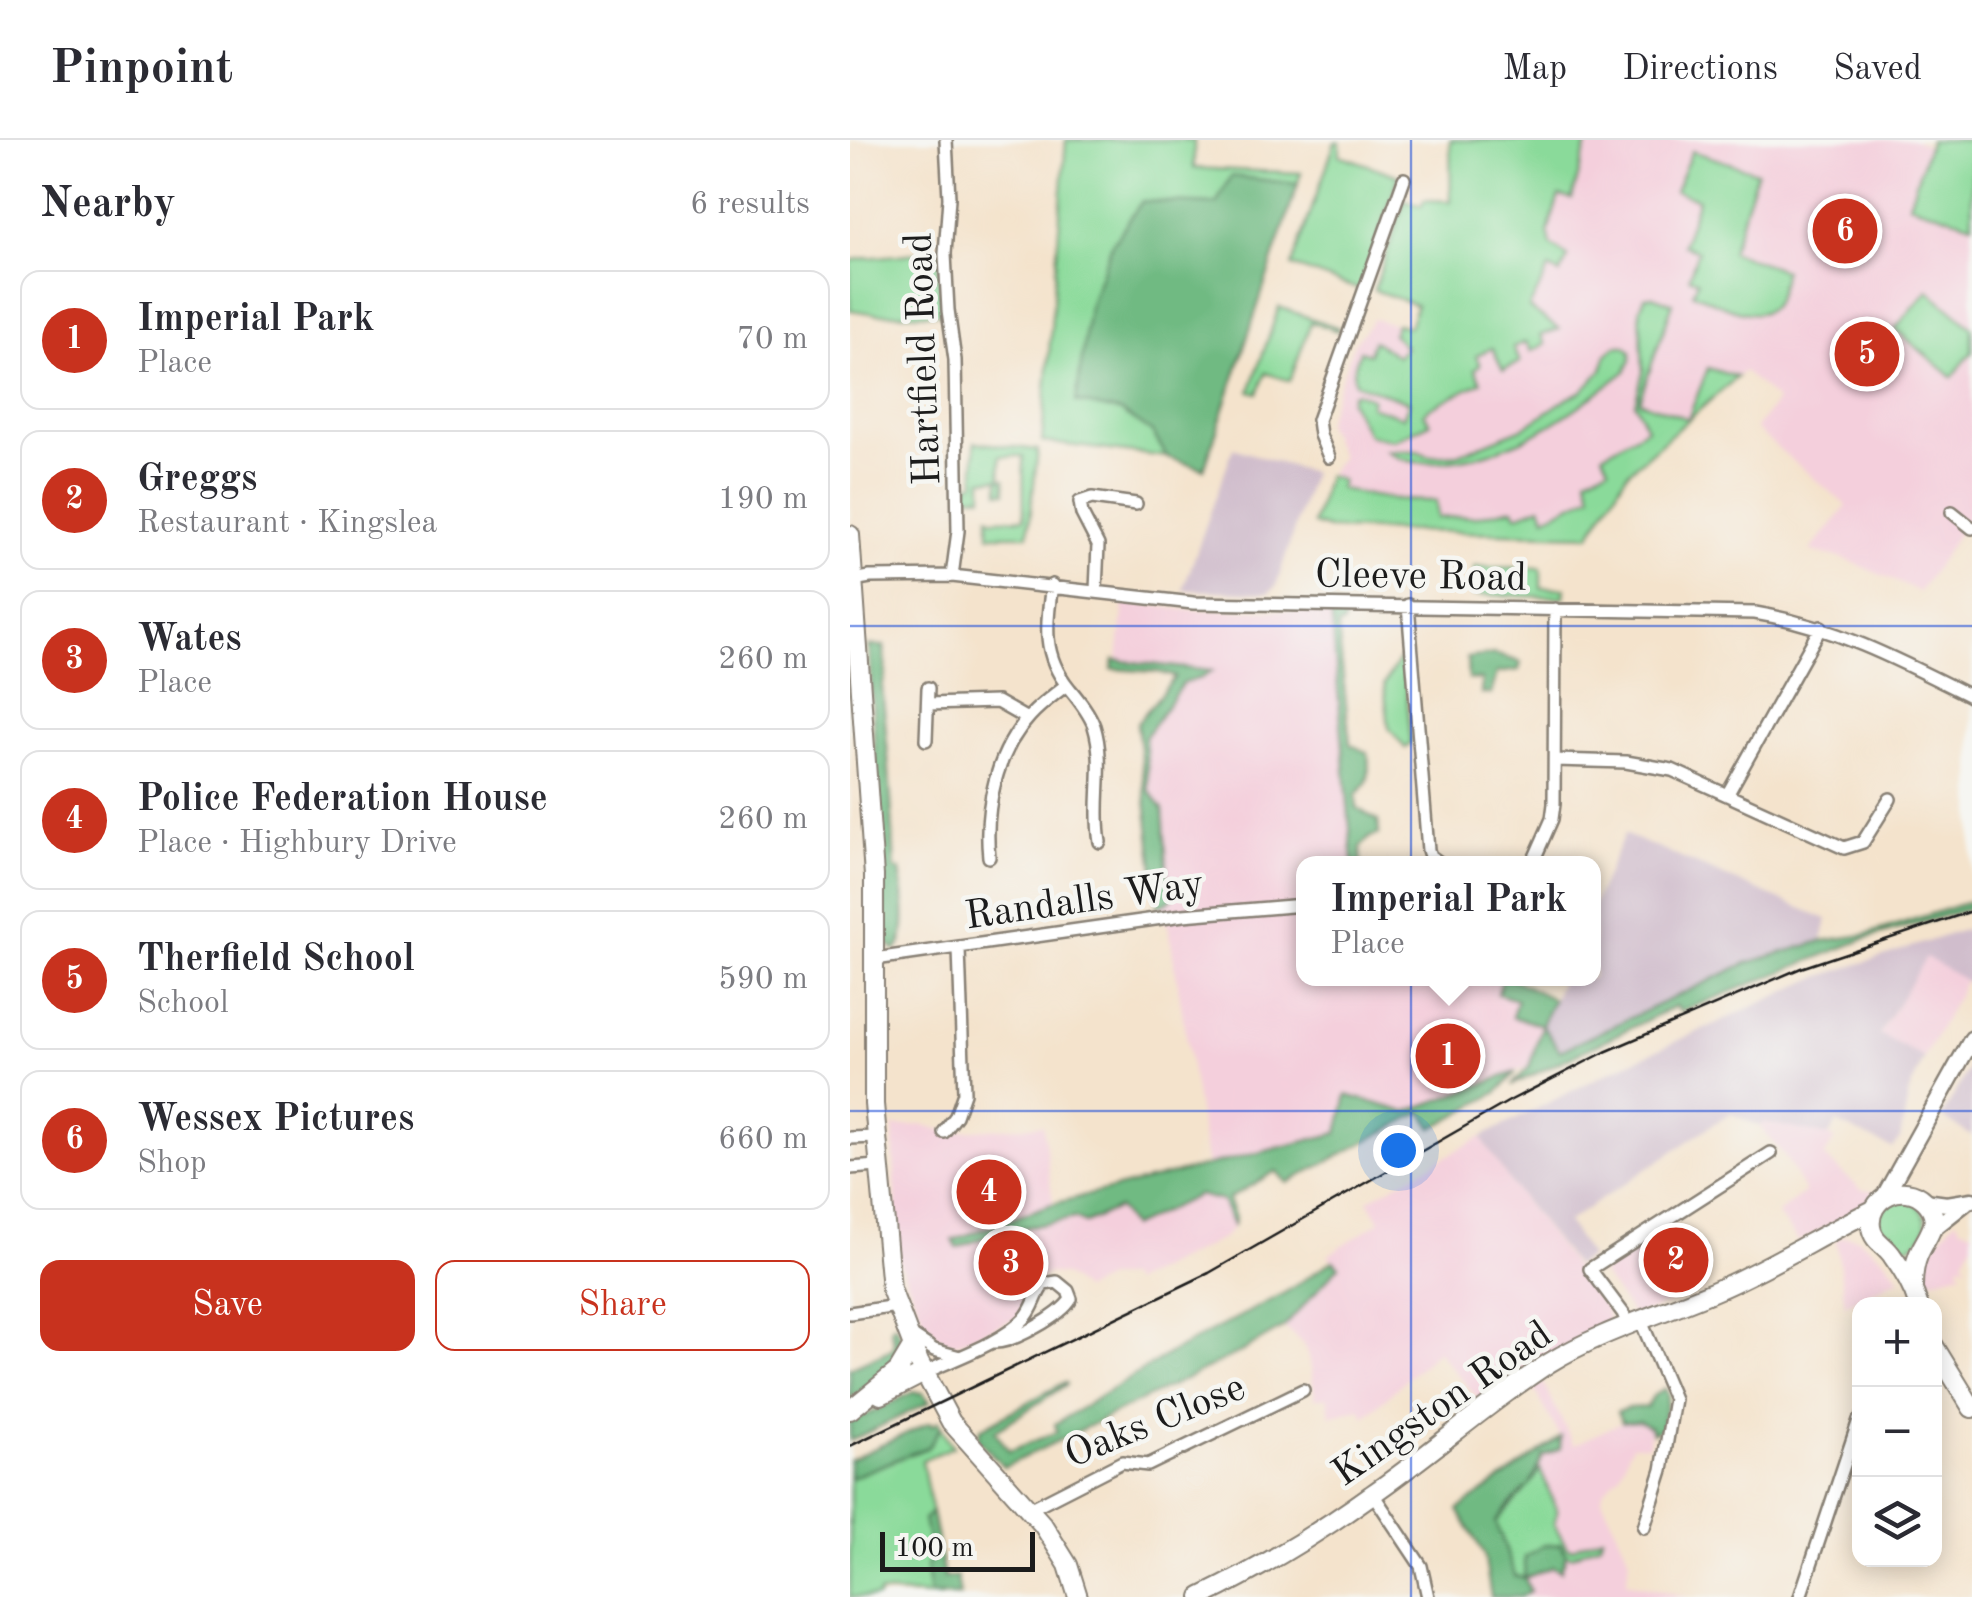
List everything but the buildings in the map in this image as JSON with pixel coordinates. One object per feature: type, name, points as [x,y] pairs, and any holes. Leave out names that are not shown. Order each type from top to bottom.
[{"type":"main road","points":[[850,535],[872,842],[877,1137],[888,1274],[896,1306],[924,1373],[956,1428],[1030,1509],[1062,1553],[1077,1595]]},
{"type":"main road","points":[[1876,1239],[1872,1230],[1879,1204],[1909,1157],[1972,1039]]},
{"type":"main road","points":[[1909,1157],[1919,1197],[1932,1214],[1933,1229],[1922,1247],[1915,1296]]},
{"type":"main road","points":[[1879,1204],[1898,1192],[1919,1197]]},
{"type":"main road","name":"Kingston Road","points":[[1201,1597],[1276,1558],[1373,1494],[1550,1363],[1734,1283],[1879,1204]]},
{"type":"main road","points":[[1837,1228],[1854,1229],[1876,1239],[1891,1252],[1915,1296]]},
{"type":"main road","points":[[1891,1252],[1907,1254],[1922,1247]]},
{"type":"main road","points":[[850,1411],[898,1371],[910,1339]]},
{"type":"main road","points":[[1942,1359],[1972,1408]]},
{"type":"main road","points":[[850,1411],[924,1373]]},
{"type":"street","name":"Hartfield Road","points":[[946,140],[950,198],[945,254],[955,360],[958,531],[952,576]]},
{"type":"street","points":[[1330,456],[1318,420],[1404,179]]},
{"type":"street","points":[[1096,590],[1098,545],[1080,502],[1092,498],[1136,504]]},
{"type":"street","points":[[1952,512],[1972,528]]},
{"type":"street","name":"Cleeve Road","points":[[854,580],[870,576],[952,576],[1193,603],[1755,613],[1821,627],[1877,649],[1972,697]]},
{"type":"street","points":[[1052,585],[1047,643],[1056,671],[1094,726],[1100,756],[1096,811],[1100,842]]},
{"type":"street","points":[[1408,606],[1435,856]]},
{"type":"street","points":[[1535,856],[1552,818],[1555,608]]},
{"type":"street","points":[[1727,795],[1821,627]]},
{"type":"street","points":[[989,857],[986,833],[991,797],[1002,762],[1027,719],[1066,685]]},
{"type":"street","points":[[926,740],[928,688]]},
{"type":"street","points":[[928,704],[997,702],[1027,719]]},
{"type":"street","points":[[1555,760],[1647,763],[1672,770],[1844,848],[1864,842],[1890,799]]},
{"type":"street","name":"Randalls Way","points":[[875,959],[1183,914],[1296,906]]},
{"type":"street","points":[[944,1132],[962,1105],[964,1093],[959,948]]},
{"type":"street","points":[[850,1138],[877,1137]]},
{"type":"street","points":[[1644,1527],[1662,1470],[1674,1398],[1635,1323],[1590,1269],[1771,1152]]},
{"type":"street","points":[[850,1168],[879,1166]]},
{"type":"street","points":[[1919,1197],[1970,1201]]},
{"type":"street","points":[[1933,1229],[1970,1201]]},
{"type":"street","points":[[924,1373],[992,1342],[1026,1318],[1044,1284],[1057,1282],[1068,1292],[1070,1299],[1063,1310],[1005,1343],[992,1342]]},
{"type":"street","points":[[850,1313],[896,1306]]},
{"type":"street","points":[[910,1339],[960,1357]]},
{"type":"street","name":"Oaks Close","points":[[1030,1509],[1122,1462],[1148,1465],[1304,1390]]},
{"type":"street","points":[[1800,1597],[1852,1444]]},
{"type":"street","points":[[1373,1494],[1421,1566],[1428,1597]]},
{"type":"shaded area","points":[[1450,140],[1915,140],[1928,146],[1930,140],[1972,140],[1972,513],[1919,592],[1845,559],[1810,551],[1847,506],[1755,429],[1777,401],[1744,371],[1627,473],[1590,535],[1328,529],[1313,524],[1327,476],[1341,457],[1325,423],[1354,344],[1373,319],[1409,327],[1451,202]]},
{"type":"shaded area","points":[[1233,448],[1312,473],[1276,586],[1268,593],[1183,590]]},
{"type":"shaded area","points":[[1124,602],[1186,610],[1331,611],[1352,856],[1296,856],[1296,986],[1526,986],[1553,999],[1529,1067],[1483,1082],[1476,1089],[1339,1133],[1208,1167],[1235,1218],[1232,1229],[1222,1239],[1132,1283],[1128,1278],[1109,1278],[1083,1290],[1063,1275],[1048,1273],[1032,1284],[1017,1318],[954,1344],[939,1338],[925,1322],[898,1260],[893,1127],[922,1125],[950,1132],[1043,1125],[1053,1204],[1207,1167],[1169,929],[1157,900],[1137,723],[1176,677],[1176,666],[1118,660]]},
{"type":"shaded area","points":[[1624,834],[1827,919],[1822,941],[1747,963],[1560,1051],[1542,1025],[1559,986],[1601,986],[1601,887]]},
{"type":"shaded area","points":[[1972,927],[1972,985],[1926,957],[1879,1034],[1924,1058],[1909,1092],[1900,1139],[1892,1148],[1837,1123],[1829,1136],[1764,1122],[1759,1126],[1730,1113],[1567,1222],[1590,1257],[1575,1266],[1511,1184],[1481,1137],[1611,1071],[1816,978]]},
{"type":"shaded area","points":[[1926,956],[1965,980],[1924,1058],[1879,1035]]},
{"type":"shaded area","points":[[1972,1062],[1972,1136],[1942,1117]]},
{"type":"shaded area","points":[[1764,1122],[1823,1133],[1835,1139],[1824,1157],[1861,1189],[1876,1191],[1864,1206],[1799,1242],[1777,1214],[1804,1193],[1803,1188],[1784,1155],[1759,1126]]},
{"type":"shaded area","points":[[1481,1137],[1511,1184],[1606,1309],[1609,1327],[1481,1402],[1437,1351],[1365,1417],[1360,1408],[1330,1416],[1328,1398],[1315,1398],[1310,1361],[1303,1344],[1284,1327],[1339,1267],[1328,1255],[1380,1221],[1368,1200]]},
{"type":"shaded area","points":[[1956,1219],[1960,1226],[1972,1231],[1972,1243],[1963,1260],[1968,1265],[1958,1267],[1962,1272],[1921,1282],[1923,1258]]},
{"type":"shaded area","points":[[1670,1228],[1705,1288],[1634,1317],[1601,1273]]},
{"type":"shaded area","points":[[1836,1238],[1858,1238],[1886,1260],[1900,1278],[1861,1297],[1852,1297],[1852,1302],[1845,1305]]},
{"type":"shaded area","points":[[1543,1382],[1574,1445],[1622,1422],[1639,1421],[1650,1427],[1649,1445],[1632,1445],[1619,1475],[1603,1491],[1602,1499],[1630,1559],[1626,1582],[1688,1597],[1491,1597],[1484,1554],[1458,1510],[1561,1438],[1533,1387]]},
{"type":"green space","points":[[1066,140],[1194,140],[1194,168],[1301,173],[1204,469],[1167,457],[1042,442]]},
{"type":"green space","points":[[1450,140],[1588,140],[1572,199],[1559,196],[1548,232],[1551,245],[1568,257],[1560,274],[1549,269],[1529,308],[1559,329],[1541,335],[1545,344],[1531,351],[1526,342],[1513,347],[1520,362],[1503,370],[1492,348],[1476,356],[1480,365],[1475,369],[1481,382],[1430,408],[1424,413],[1430,423],[1394,440],[1368,435],[1350,401],[1352,394],[1372,398],[1370,406],[1403,417],[1409,402],[1355,383],[1353,371],[1360,351],[1369,354],[1373,341],[1397,356],[1405,347],[1393,334],[1396,324],[1409,327],[1416,305],[1374,290],[1405,200],[1422,206],[1424,200],[1451,201]]},
{"type":"green space","points":[[1930,140],[1972,140],[1972,224],[1909,204]]},
{"type":"green space","points":[[1335,142],[1340,142],[1340,155],[1399,176],[1360,290],[1292,266]]},
{"type":"green space","points":[[1692,151],[1757,172],[1731,252],[1784,270],[1776,300],[1762,312],[1732,309],[1693,293],[1698,281],[1689,277],[1698,251],[1683,245],[1698,199],[1675,191]]},
{"type":"green space","points":[[1231,176],[1298,184],[1204,469],[1167,457],[1152,432],[1122,412],[1076,402],[1089,307],[1112,244],[1142,201],[1216,204]]},
{"type":"green space","points":[[941,252],[943,262],[938,266],[942,313],[877,314],[850,310],[850,261]]},
{"type":"green space","points":[[1928,290],[1972,327],[1972,352],[1952,377],[1895,329]]},
{"type":"green space","points":[[1645,297],[1673,303],[1639,401],[1688,419],[1708,368],[1737,377],[1627,473],[1590,535],[1328,529],[1313,524],[1327,476],[1341,480],[1339,488],[1363,494],[1436,501],[1437,518],[1477,516],[1514,508],[1517,515],[1541,506],[1546,517],[1592,494],[1587,477],[1609,467],[1603,454],[1647,428],[1635,403],[1643,372],[1640,309]]},
{"type":"green space","points":[[1279,307],[1339,328],[1338,331],[1311,322],[1290,381],[1266,373],[1258,393],[1250,391]]},
{"type":"green space","points":[[1616,346],[1631,351],[1625,372],[1563,417],[1520,441],[1473,457],[1439,462],[1408,461],[1387,451],[1418,451],[1429,456],[1459,454],[1525,427],[1581,392],[1602,370],[1607,354]]},
{"type":"green space","points":[[975,442],[1038,450],[1028,535],[989,535],[989,516],[1024,518],[1023,456],[1000,456],[1005,492],[999,492],[999,478],[983,479],[983,496],[967,495],[967,485],[975,482]]},
{"type":"green space","points":[[1474,567],[1541,568],[1541,588],[1565,588],[1564,597],[1473,595]]},
{"type":"green space","points":[[1331,611],[1345,612],[1344,624],[1338,627],[1350,744],[1368,753],[1368,776],[1356,794],[1357,808],[1378,821],[1379,834],[1361,847],[1361,856],[1352,856]]},
{"type":"green space","points":[[869,646],[884,646],[886,673],[882,687],[895,870],[900,870],[904,914],[903,936],[895,951],[885,941]]},
{"type":"green space","points":[[1494,654],[1521,662],[1519,670],[1497,673],[1491,694],[1481,694],[1482,680],[1468,679],[1467,658]]},
{"type":"green space","points":[[1114,660],[1212,671],[1183,683],[1145,737],[1149,790],[1163,809],[1168,883],[1175,884],[1171,899],[1158,906],[1137,723],[1175,677],[1112,669]]},
{"type":"green space","points":[[1399,660],[1404,661],[1411,744],[1405,748],[1389,728],[1384,684]]},
{"type":"green space","points":[[1972,901],[1972,908],[1865,939],[1680,1012],[1676,1006],[1512,1085],[1529,1067],[1542,1025],[1560,1051],[1747,963],[1822,941],[1864,935]]},
{"type":"green space","points":[[1500,986],[1526,986],[1553,999],[1542,1025],[1512,1017],[1517,1000],[1498,994]]},
{"type":"green space","points":[[1516,1072],[1498,1092],[1433,1128],[1422,1112],[1287,1183],[1276,1171],[1228,1199],[1235,1218],[1233,1225],[1222,1201],[1198,1195],[1131,1227],[1118,1208],[1085,1223],[1075,1218],[993,1234],[957,1248],[953,1240],[1052,1204],[1338,1133],[1347,1095],[1406,1112]]},
{"type":"green space","points":[[1902,1199],[1919,1206],[1926,1223],[1919,1240],[1902,1247],[1885,1240],[1878,1223],[1885,1206]]},
{"type":"green space","points":[[1333,1260],[1339,1266],[1284,1327],[1241,1352],[1004,1467],[978,1439],[980,1429],[1065,1382],[995,1431],[1009,1451],[1057,1432],[1055,1424],[1174,1351],[1286,1292]]},
{"type":"green space","points":[[894,1324],[901,1336],[898,1358],[882,1377],[850,1399],[850,1368],[892,1349],[890,1329]]},
{"type":"green space","points":[[1665,1388],[1668,1395],[1662,1429],[1652,1433],[1650,1427],[1639,1421],[1622,1422],[1617,1412],[1647,1407],[1653,1396]]},
{"type":"green space","points":[[913,1392],[923,1393],[930,1402],[850,1441],[850,1423]]},
{"type":"green space","points":[[939,1421],[941,1427],[928,1447],[850,1478],[850,1460]]},
{"type":"green space","points":[[941,1427],[953,1447],[922,1460],[944,1579],[940,1596],[879,1593],[878,1597],[850,1597],[850,1478],[927,1448]]},
{"type":"green space","points":[[1561,1437],[1560,1449],[1543,1456],[1530,1485],[1496,1522],[1515,1576],[1524,1578],[1525,1557],[1544,1545],[1561,1544],[1566,1555],[1561,1571],[1552,1567],[1525,1578],[1530,1591],[1520,1597],[1491,1597],[1484,1554],[1458,1510]]},
{"type":"green space","points":[[1540,1469],[1557,1511],[1554,1524],[1567,1547],[1571,1549],[1602,1536],[1600,1543],[1572,1556],[1566,1555],[1561,1544],[1524,1578],[1515,1576],[1496,1522]]},
{"type":"green space","points":[[932,1512],[944,1578],[957,1577],[960,1595],[930,1595],[926,1569],[931,1556],[924,1519]]},
{"type":"railway","points":[[850,1446],[1209,1273],[1511,1100],[1605,1052],[1801,968],[1972,911]]},
{"type":"place","name":"Wessex Pictures","points":[[1845,231]]},
{"type":"place","name":"Therfield School","points":[[1867,354]]},
{"type":"place","name":"Imperial Park","points":[[1448,1056]]},
{"type":"place","name":"Police Federation House","points":[[989,1192]]},
{"type":"place","name":"Greggs","points":[[1676,1260]]},
{"type":"place","name":"Wates","points":[[1011,1263]]}]
